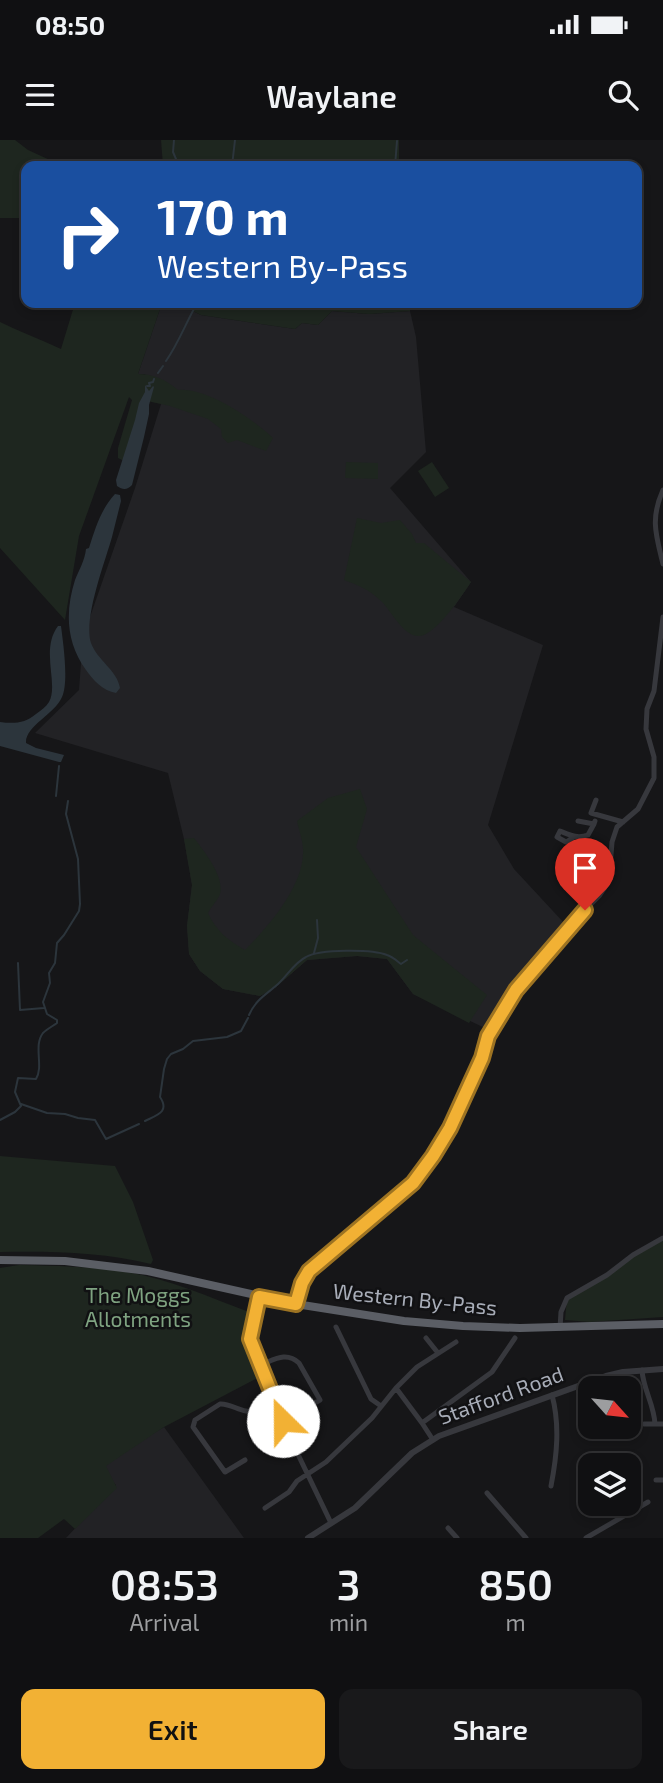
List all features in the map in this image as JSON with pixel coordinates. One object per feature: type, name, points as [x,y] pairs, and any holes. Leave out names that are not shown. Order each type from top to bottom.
[{"type":"highway","name":"Western By-Pass","points":[[0,1260],[65,1261],[148,1271],[259,1297],[404,1321],[463,1326],[560,1328],[663,1324]]},
{"type":"street","points":[[663,490],[654,530],[663,564]]},
{"type":"street","points":[[296,1304],[302,1283],[309,1271],[413,1183],[433,1156],[456,1115],[491,1031],[516,990],[599,896],[609,881],[612,842],[617,827],[638,809],[654,778],[654,757],[646,729],[647,709],[654,691],[663,617]]},
{"type":"street","points":[[596,800],[591,813],[623,822]]},
{"type":"street","points":[[574,837],[588,835],[598,815]]},
{"type":"street","points":[[578,821],[594,824]]},
{"type":"street","points":[[560,1328],[561,1312],[568,1298],[663,1238]]},
{"type":"street","points":[[259,1297],[250,1339],[293,1444],[331,1523]]},
{"type":"street","points":[[336,1326],[371,1399],[381,1406]]},
{"type":"street","points":[[426,1338],[438,1353]]},
{"type":"street","points":[[422,1423],[492,1372],[515,1338]]},
{"type":"street","points":[[265,1508],[289,1492],[297,1481],[326,1462],[372,1418],[417,1367],[456,1342]]},
{"type":"street","points":[[260,1366],[285,1356],[294,1358],[320,1400],[313,1404]]},
{"type":"street","name":"Stafford Road","points":[[308,1538],[355,1508],[412,1453],[449,1432],[606,1376],[663,1369]]},
{"type":"street","points":[[642,1370],[642,1379],[654,1411],[655,1424]]},
{"type":"street","points":[[396,1388],[433,1440]]},
{"type":"street","points":[[551,1486],[557,1454],[557,1413],[552,1395]]},
{"type":"street","points":[[245,1460],[225,1472],[193,1427],[195,1420],[220,1404],[253,1411],[273,1398]]},
{"type":"street","points":[[644,1424],[663,1424]]},
{"type":"street","points":[[492,1495],[526,1538]]},
{"type":"street","points":[[586,1538],[648,1502]]},
{"type":"street","points":[[449,1528],[456,1536],[460,1529]]},
{"type":"shaded area","points":[[160,308],[192,308],[201,315],[295,329],[302,323],[318,325],[332,311],[369,314],[410,311],[416,337],[426,452],[390,488],[471,582],[454,607],[543,645],[488,825],[514,869],[565,924],[528,965],[487,1029],[413,994],[387,959],[357,956],[307,960],[276,987],[260,996],[223,989],[200,971],[189,954],[187,926],[192,885],[168,773],[35,733],[79,690],[83,637],[161,404],[145,374],[138,374]]},
{"type":"shaded area","points":[[145,385],[149,391],[154,387],[149,414],[132,485],[123,489],[117,486],[116,480]]},
{"type":"shaded area","points":[[115,494],[120,495],[121,501],[96,590],[89,633],[94,649],[118,682],[120,688],[116,693],[107,690],[89,674],[74,649],[69,626],[75,580],[102,513]]},
{"type":"shaded area","points":[[58,626],[61,626],[64,652],[64,690],[58,703],[30,731],[26,743],[64,755],[61,762],[0,746],[0,722],[24,721],[49,702],[52,695],[50,645]]},
{"type":"shaded area","points":[[164,1427],[244,1538],[66,1538],[116,1485],[100,1469],[101,1465]]},
{"type":"green space","points":[[0,140],[15,140],[28,150],[52,161],[21,161],[21,218],[0,218]]},
{"type":"green space","points":[[161,140],[399,140],[399,161],[163,161]]},
{"type":"green space","points":[[73,308],[160,308],[138,374],[160,378],[178,390],[189,390],[215,399],[254,422],[273,438],[266,451],[237,440],[228,443],[222,437],[221,429],[208,419],[147,401],[124,461],[118,458],[118,448],[132,400],[129,397],[79,536],[65,620],[0,548],[0,322],[61,349]]},
{"type":"green space","points":[[192,308],[410,308],[410,311],[369,314],[332,311],[318,325],[302,323],[295,329],[201,315]]},
{"type":"green space","points":[[346,462],[378,463],[378,479],[345,478]]},
{"type":"green space","points":[[432,462],[449,488],[435,497],[418,471]]},
{"type":"green space","points":[[357,518],[381,523],[400,520],[416,543],[424,543],[471,582],[448,614],[426,634],[420,636],[409,633],[377,597],[344,580]]},
{"type":"green space","points":[[360,789],[367,809],[356,847],[413,935],[487,995],[469,1023],[413,994],[387,959],[357,956],[307,960],[276,987],[260,996],[223,989],[200,971],[189,954],[187,926],[192,885],[184,839],[194,838],[213,864],[219,880],[220,894],[208,913],[211,919],[224,935],[245,950],[282,906],[297,880],[303,850],[297,821],[328,798]]},
{"type":"green space","points":[[0,1156],[115,1166],[133,1202],[153,1260],[151,1264],[76,1253],[0,1252]]},
{"type":"green space","points":[[663,1238],[663,1317],[590,1322],[565,1320],[567,1298]]},
{"type":"green space","name":"The Moggs Allotments","points":[[19,1265],[99,1269],[142,1275],[189,1289],[249,1312],[247,1343],[261,1376],[164,1427],[106,1466],[117,1488],[75,1529],[64,1519],[38,1538],[0,1538],[0,1268]]},
{"type":"waterway","points":[[174,140],[173,152],[177,161]]},
{"type":"waterway","points":[[233,161],[235,140]]},
{"type":"waterway","points":[[395,161],[397,141]]},
{"type":"waterway","points":[[166,361],[194,308]]},
{"type":"waterway","points":[[158,373],[163,366]]},
{"type":"waterway","points":[[147,386],[150,386],[149,383],[154,379]]},
{"type":"waterway","points":[[56,796],[59,766]]},
{"type":"waterway","points":[[0,1120],[21,1106],[15,1092],[18,1078],[36,1079],[40,1038],[57,1023],[57,1020],[47,1014],[43,1002],[50,983],[49,973],[55,963],[57,943],[79,911],[80,904],[78,859],[66,814],[68,801]]},
{"type":"waterway","points":[[314,953],[318,938],[317,920]]},
{"type":"waterway","points":[[249,1015],[258,1001],[298,962],[313,954],[358,951],[387,955],[401,964],[407,960]]},
{"type":"waterway","points":[[18,963],[20,1010],[44,1008]]},
{"type":"waterway","points":[[145,1121],[163,1110],[160,1097],[164,1069],[171,1054],[193,1041],[227,1037],[241,1031],[248,1018]]},
{"type":"waterway","points":[[21,1104],[47,1113],[95,1120],[106,1139],[139,1124]]},
{"type":"route","points":[[283,1421],[250,1339],[259,1297],[296,1304],[302,1283],[309,1271],[413,1183],[450,1128],[482,1058],[488,1036],[516,990],[585,910]]}]
